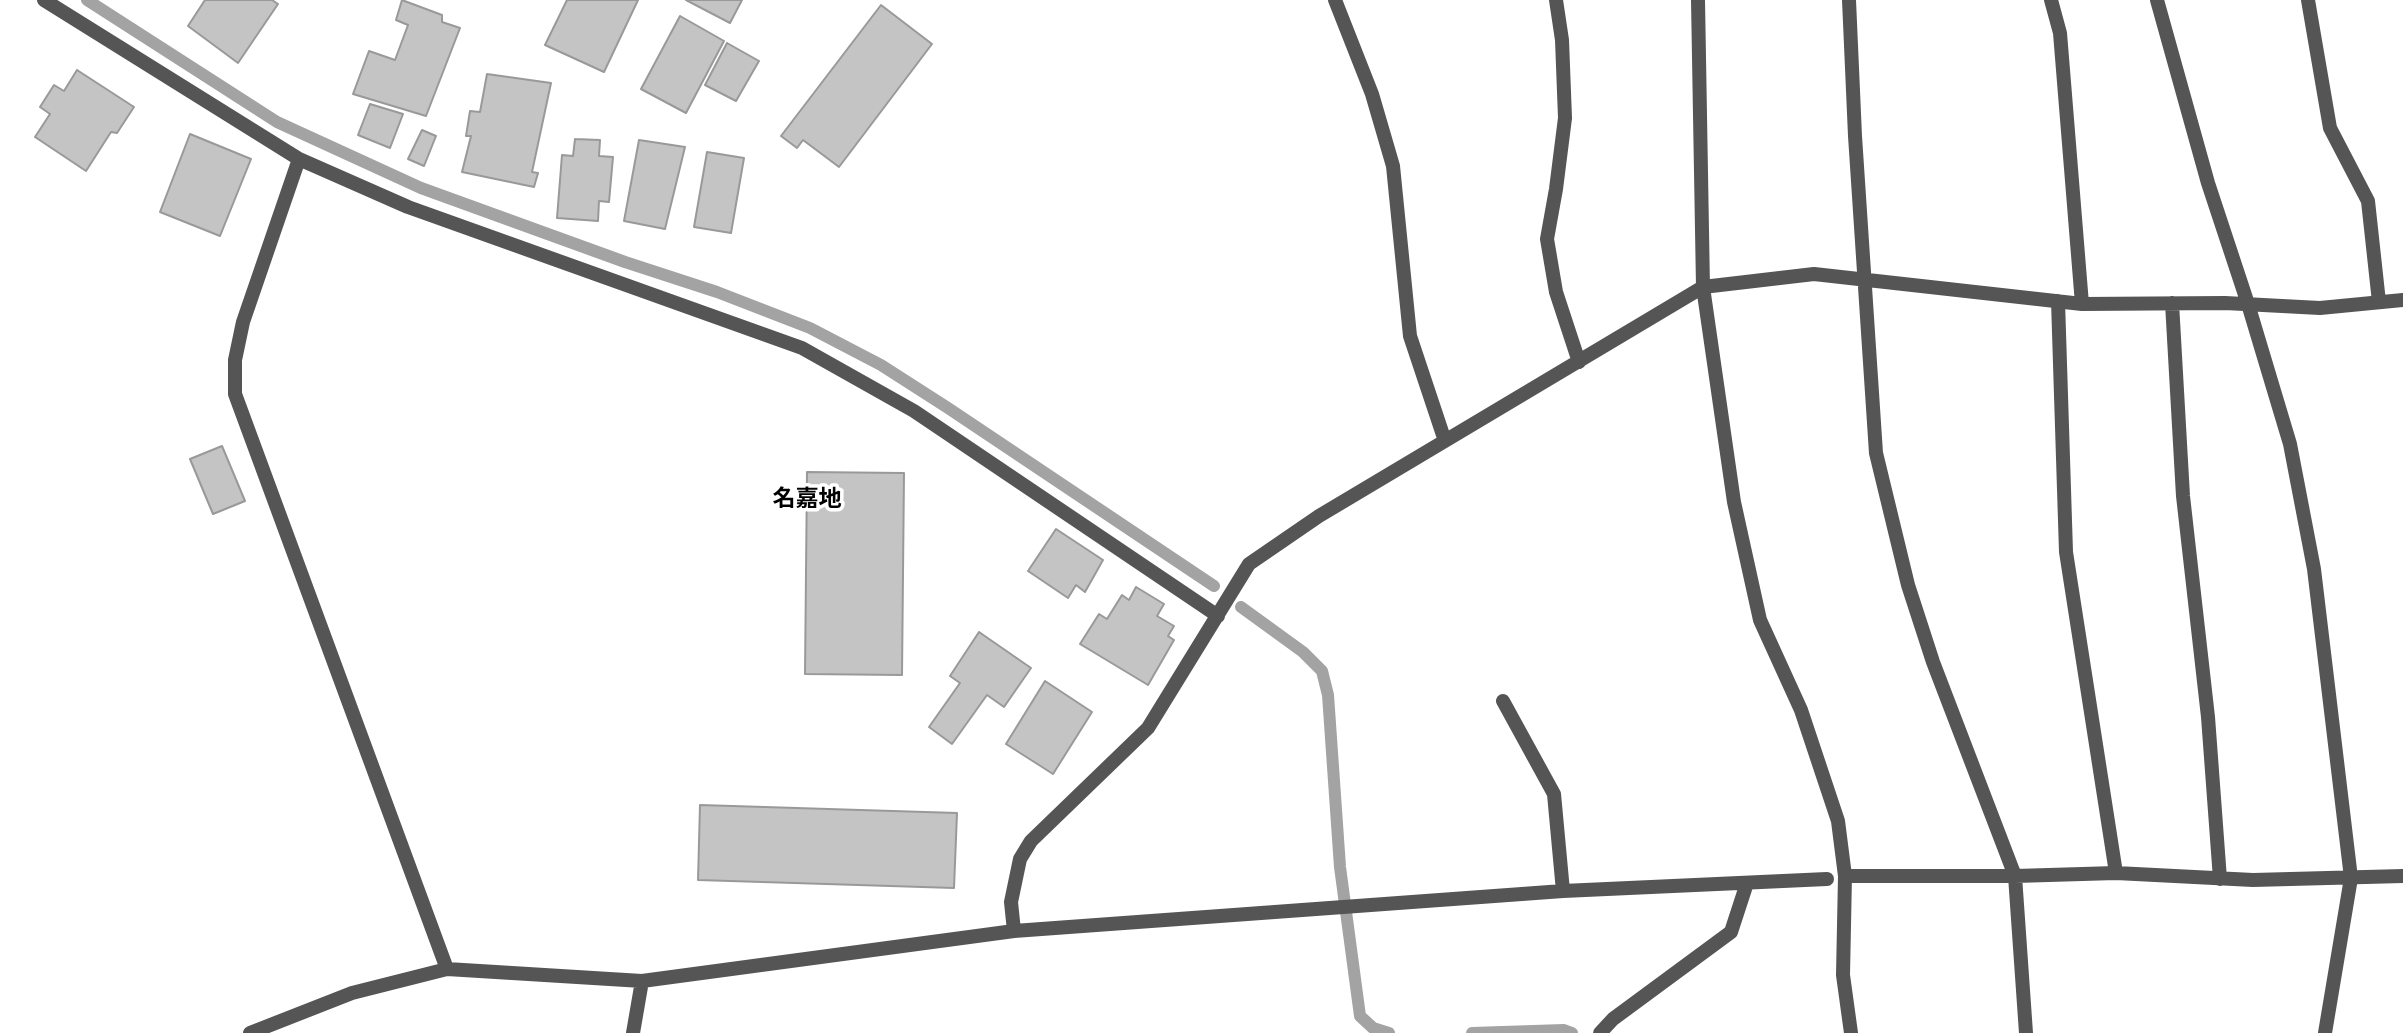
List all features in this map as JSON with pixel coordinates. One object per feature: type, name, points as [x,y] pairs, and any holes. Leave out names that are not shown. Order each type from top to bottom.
[{"type":"street","points":[[44,0],[299,159],[408,207],[802,348],[914,411],[1218,616]]},
{"type":"street","points":[[1335,0],[1372,94],[1393,166],[1410,336],[1445,441]]},
{"type":"street","points":[[1556,0],[1562,40],[1565,118],[1547,239],[1556,292],[1579,362]]},
{"type":"street","points":[[1698,0],[1703,287],[1734,502],[1760,620],[1801,710],[1838,821],[1845,876],[1843,975],[1852,1033]]},
{"type":"street","points":[[1849,0],[1876,453],[1908,585],[1933,662],[2015,876],[2026,1033]]},
{"type":"street","points":[[2051,0],[2060,33],[2082,304]]},
{"type":"street","points":[[2157,0],[2208,183],[2290,444],[2314,569],[2351,878],[2325,1033]]},
{"type":"street","points":[[2308,0],[2330,128],[2368,201],[2379,302]]},
{"type":"street","points":[[299,159],[243,322],[235,360],[235,394],[447,969]]},
{"type":"street","points":[[1014,931],[1011,902],[1020,859],[1031,841],[1148,728],[1250,564],[1319,516],[1703,287],[1814,274],[2082,304],[2248,304],[2320,308],[2403,300]]},
{"type":"street","points":[[2058,301],[2066,552],[2116,873]]},
{"type":"street","points":[[2172,303],[2183,496],[2208,717],[2220,879]]},
{"type":"street","points":[[1503,701],[1554,794],[1563,891]]},
{"type":"street","points":[[1845,876],[2116,873],[2253,880],[2403,876]]},
{"type":"street","points":[[250,1033],[352,993],[447,969],[642,981],[1014,931],[1563,891],[1827,879]]},
{"type":"street","points":[[1600,1033],[1613,1019],[1731,932],[1747,883]]},
{"type":"street","points":[[633,1033],[642,981]]},
{"type":"building","points":[[205,0],[272,0],[278,4],[238,63],[188,26]]},
{"type":"building","points":[[402,0],[442,15],[442,22],[460,28],[426,116],[353,94],[369,51],[395,60],[408,25],[396,20]]},
{"type":"building","points":[[567,0],[638,0],[604,72],[545,45]]},
{"type":"building","points":[[686,0],[742,0],[730,23]]},
{"type":"building","points":[[881,5],[932,44],[839,167],[803,140],[797,148],[781,136]]},
{"type":"building","points":[[680,16],[724,41],[686,113],[641,89]]},
{"type":"building","points":[[727,43],[759,61],[736,101],[705,85]]},
{"type":"building","points":[[77,70],[134,107],[117,133],[111,132],[86,171],[35,137],[50,114],[40,107],[54,85],[64,91]]},
{"type":"building","points":[[487,74],[551,83],[532,172],[538,173],[534,187],[462,172],[471,136],[466,136],[470,111],[480,112]]},
{"type":"building","points":[[370,104],[403,114],[390,148],[358,135]]},
{"type":"building","points":[[422,130],[436,136],[424,166],[408,159]]},
{"type":"building","points":[[190,134],[251,159],[220,236],[160,212]]},
{"type":"building","points":[[575,139],[600,140],[599,156],[613,157],[609,202],[599,201],[598,221],[557,218],[562,155],[573,156]]},
{"type":"building","points":[[639,140],[685,147],[665,229],[624,221]]},
{"type":"building","points":[[707,152],[744,158],[731,233],[694,227]]},
{"type":"building","points":[[222,446],[245,501],[213,514],[190,459]]},
{"type":"building","points":[[807,472],[904,473],[902,675],[805,674]]},
{"type":"building","points":[[1056,529],[1103,560],[1085,592],[1076,585],[1068,598],[1028,571]]},
{"type":"building","points":[[1136,587],[1164,604],[1157,616],[1174,626],[1168,636],[1174,640],[1148,685],[1080,644],[1099,614],[1107,619],[1122,595],[1129,600]]},
{"type":"building","points":[[979,632],[1031,668],[1004,707],[987,695],[952,744],[929,727],[960,683],[950,676]]},
{"type":"building","points":[[1045,681],[1092,712],[1053,774],[1006,744]]},
{"type":"building","points":[[700,805],[957,813],[954,888],[698,880]]},
{"type":"waterway","points":[[87,0],[277,122],[421,188],[625,262],[717,292],[810,328],[881,365],[1214,586]]},
{"type":"waterway","points":[[1241,607],[1303,652],[1322,671],[1328,695],[1340,867],[1360,1016],[1373,1028],[1389,1033]]},
{"type":"waterway","points":[[1472,1033],[1564,1030],[1572,1033]]},
{"type":"district","name":"名嘉地","points":[[807,500]]}]
